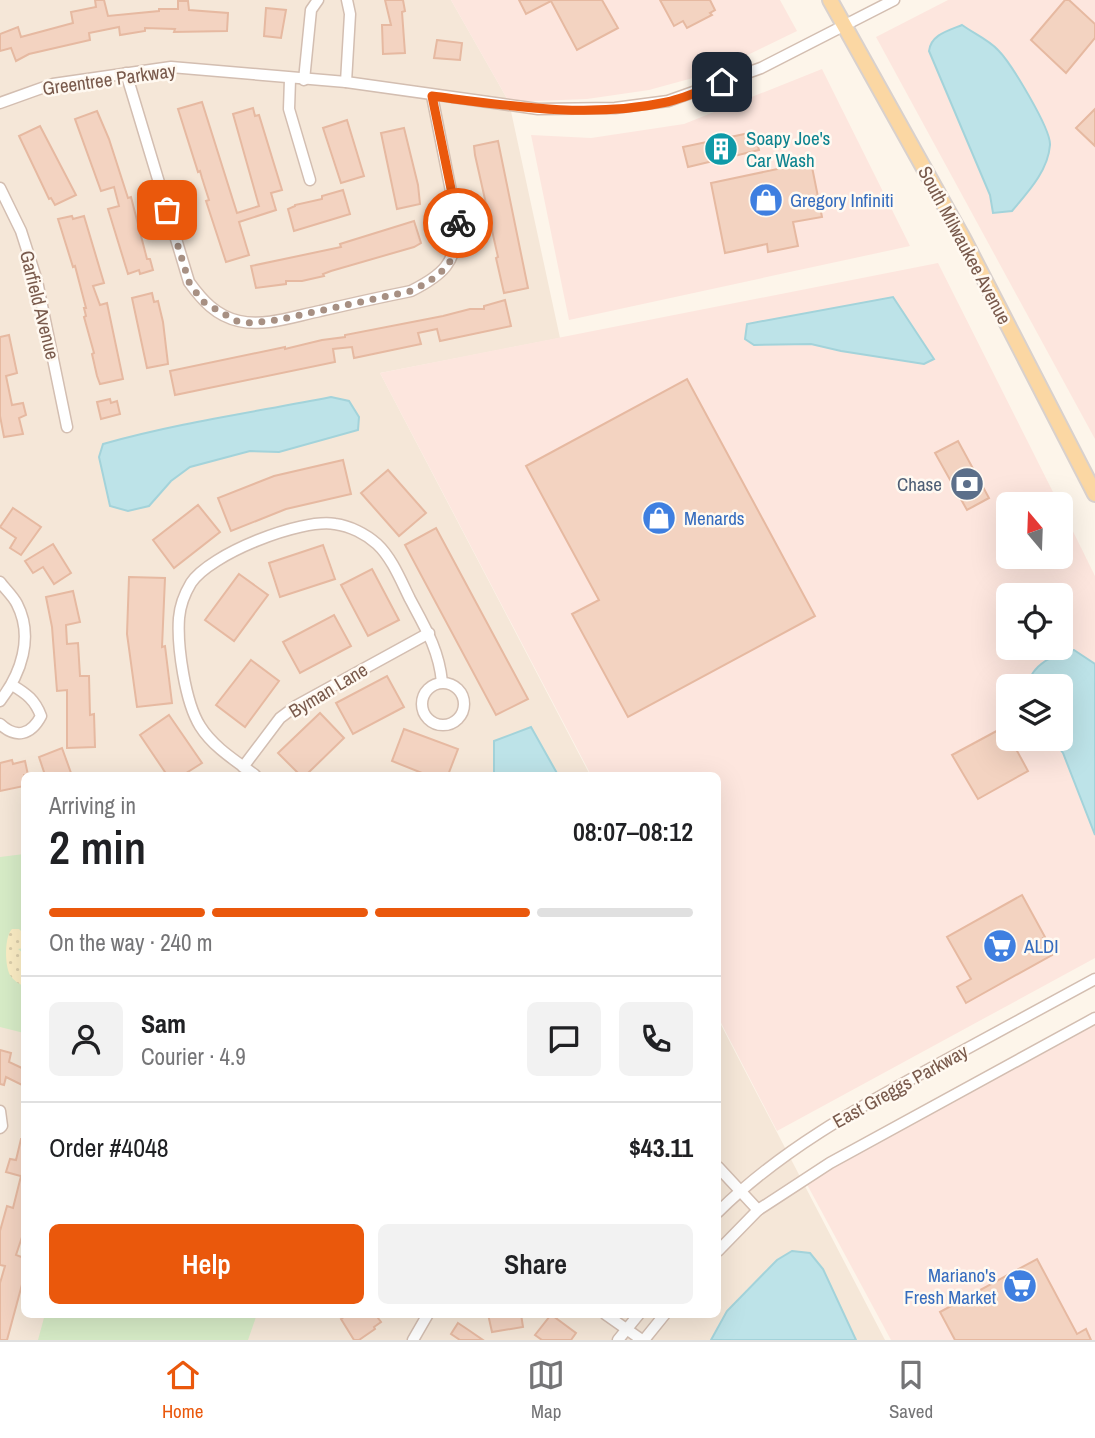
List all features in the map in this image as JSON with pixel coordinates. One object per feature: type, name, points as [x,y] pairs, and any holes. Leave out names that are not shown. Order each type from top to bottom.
[{"type":"main road","name":"South Milwaukee Avenue","points":[[830,0],[964,240],[1095,494]]},
{"type":"street","points":[[304,80],[312,10],[318,0]]},
{"type":"street","points":[[346,82],[350,14],[347,0]]},
{"type":"street","name":"Greentree Parkway","points":[[0,103],[53,84],[172,66],[290,79],[346,82],[432,96],[561,110],[632,107],[668,102],[761,68],[894,0]]},
{"type":"street","points":[[126,72],[189,282],[202,301],[220,313],[236,321],[252,323],[411,291],[428,283],[446,268],[457,247],[458,226],[432,96]]},
{"type":"street","points":[[290,79],[289,108],[310,180]]},
{"type":"street","name":"Garfield Avenue","points":[[0,188],[21,231],[37,281],[67,427]]},
{"type":"street","points":[[251,772],[218,748],[201,728],[190,707],[187,692],[179,616],[190,586],[209,565],[223,555],[303,526],[334,523],[352,529],[379,545],[394,568],[437,650],[442,682]]},
{"type":"street","points":[[0,582],[17,604],[24,625],[24,649],[20,670],[0,701]]},
{"type":"street","name":"Byman Lane","points":[[243,766],[281,718],[296,706],[429,633]]},
{"type":"street","points":[[442,682],[460,689],[465,702],[456,721],[443,725],[436,724],[425,715],[422,701],[428,688],[442,682]]},
{"type":"street","points":[[0,724],[9,732],[20,734],[35,727],[41,716],[37,704],[26,693],[12,685]]},
{"type":"street","name":"East Greggs Parkway","points":[[721,1209],[776,1161],[842,1116],[1095,979]]},
{"type":"street","name":"East Greggs Parkway","points":[[721,1248],[758,1210],[830,1163],[1095,1018]]},
{"type":"street","points":[[0,1111],[0,1128]]},
{"type":"street","points":[[721,1170],[758,1210]]},
{"type":"street","points":[[413,1340],[426,1318]]},
{"type":"street","points":[[610,1318],[643,1340],[662,1318]]},
{"type":"street","points":[[618,1340],[636,1318]]},
{"type":"shaded area","points":[[0,0],[451,0],[509,102],[560,338],[380,373],[588,772],[21,772],[21,1318],[721,1318],[721,1025],[885,1340],[0,1340]]},
{"type":"shaded area","points":[[451,0],[780,0],[797,31],[711,73],[649,90],[587,99],[509,102]]},
{"type":"shaded area","points":[[948,0],[1095,0],[1095,439],[876,37]]},
{"type":"shaded area","points":[[822,69],[910,246],[569,320],[531,135],[591,138],[684,124]]},
{"type":"shaded area","points":[[938,263],[1053,492],[996,492],[996,569],[1073,569],[1073,531],[1095,576],[1095,958],[777,1131],[721,1023],[721,772],[589,772],[380,373]]},
{"type":"shaded area","points":[[1095,1025],[1095,1340],[891,1340],[803,1177]]},
{"type":"green space","points":[[21,854],[21,1032],[0,1027],[0,857]]},
{"type":"green space","points":[[44,1318],[256,1318],[248,1340],[38,1340]]},
{"type":"sand","points":[[12,929],[21,931],[21,948],[18,949],[21,952],[21,984],[8,971],[6,952]]},
{"type":"water","points":[[962,25],[990,43],[1004,57],[1029,96],[1049,137],[1048,155],[1041,172],[1031,189],[1012,211],[993,213],[990,195],[929,51],[936,37]]},
{"type":"water","points":[[893,297],[934,359],[924,364],[811,344],[754,345],[745,339],[747,324]]},
{"type":"water","points":[[331,397],[349,401],[359,417],[358,430],[279,452],[250,451],[190,467],[171,481],[149,506],[128,511],[110,506],[99,457],[103,444],[188,424]]},
{"type":"water","points":[[1073,650],[1095,664],[1095,835],[1061,751],[1073,751],[1073,674],[1033,674],[1047,660],[1073,660]]},
{"type":"water","points":[[531,727],[556,772],[494,772],[494,741]]},
{"type":"water","points":[[792,1251],[810,1253],[823,1269],[856,1340],[711,1340],[727,1311],[777,1260]]},
{"type":"building","points":[[95,0],[104,0],[108,16],[178,9],[178,1],[188,1],[189,10],[228,13],[227,31],[174,32],[175,29],[145,28],[145,31],[120,35],[119,27],[89,33],[90,40],[29,54],[16,61],[11,48],[0,51],[0,34],[18,27],[21,37],[73,23],[71,12],[96,7]]},
{"type":"building","points":[[385,0],[403,0],[405,53],[383,54],[382,25],[391,25]]},
{"type":"building","points":[[519,0],[602,0],[618,28],[577,50],[551,1],[526,14]]},
{"type":"building","points":[[660,0],[710,0],[715,10],[710,13],[712,15],[687,28],[683,21],[674,26]]},
{"type":"building","points":[[1065,0],[1069,0],[1095,24],[1095,38],[1066,73],[1031,40]]},
{"type":"building","points":[[266,8],[286,10],[281,38],[264,36]]},
{"type":"building","points":[[437,40],[462,43],[460,60],[434,58]]},
{"type":"building","points":[[202,102],[237,213],[259,206],[233,114],[253,108],[255,116],[259,115],[282,190],[271,193],[276,210],[239,222],[249,255],[226,262],[206,201],[209,200],[200,171],[198,172],[178,109]]},
{"type":"building","points":[[1095,109],[1095,146],[1076,128]]},
{"type":"building","points":[[97,111],[128,198],[131,197],[147,259],[150,259],[153,270],[140,274],[139,270],[128,274],[108,209],[119,206],[114,187],[101,191],[75,119]]},
{"type":"building","points":[[347,120],[364,176],[341,183],[323,128]]},
{"type":"building","points":[[40,126],[76,195],[55,205],[51,198],[49,199],[19,136]]},
{"type":"building","points":[[404,128],[420,204],[397,209],[381,133]]},
{"type":"building","name":"Soapy Joe's Car Wash","points":[[754,132],[759,150],[688,167],[683,147]]},
{"type":"building","points":[[498,141],[528,288],[504,293],[474,146]]},
{"type":"building","name":"Gregory Infiniti","points":[[811,162],[822,217],[793,222],[798,246],[768,252],[767,244],[725,253],[711,183]]},
{"type":"building","points":[[343,190],[350,214],[294,231],[288,209]]},
{"type":"building","points":[[72,216],[73,219],[84,216],[104,283],[93,286],[100,305],[107,303],[123,379],[100,384],[97,376],[84,317],[86,308],[75,266],[73,267],[58,219]]},
{"type":"building","points":[[414,221],[421,243],[414,247],[331,271],[323,274],[324,276],[256,288],[251,266],[341,247],[340,244]]},
{"type":"building","points":[[152,293],[154,302],[158,301],[163,322],[168,364],[147,368],[132,298]]},
{"type":"building","points":[[505,300],[511,326],[440,341],[437,329],[418,333],[421,344],[354,358],[352,347],[333,349],[335,362],[175,395],[170,371],[345,337],[470,309],[484,309],[484,306]]},
{"type":"building","points":[[9,335],[17,373],[6,376],[12,405],[23,403],[26,415],[19,418],[23,434],[4,437],[0,416],[0,337]]},
{"type":"building","name":"Menards","points":[[687,379],[815,616],[628,717],[572,614],[599,600],[526,466]]},
{"type":"building","points":[[110,399],[111,403],[117,401],[120,414],[101,419],[97,402]]},
{"type":"building","name":"Chase","points":[[958,441],[989,498],[967,510],[935,453]]},
{"type":"building","points":[[343,460],[351,494],[286,509],[231,531],[218,498],[274,476]]},
{"type":"building","points":[[388,470],[426,513],[399,536],[361,493]]},
{"type":"building","points":[[198,505],[220,532],[174,568],[153,540]]},
{"type":"building","points":[[13,508],[41,527],[21,555],[10,548],[16,538],[0,527]]},
{"type":"building","points":[[436,528],[528,699],[496,715],[405,545]]},
{"type":"building","points":[[53,544],[71,573],[54,584],[43,567],[33,573],[25,561]]},
{"type":"building","points":[[323,545],[335,579],[280,597],[269,563]]},
{"type":"building","points":[[372,569],[399,620],[368,636],[341,585]]},
{"type":"building","points":[[239,574],[268,595],[234,641],[205,620]]},
{"type":"building","points":[[129,577],[165,578],[162,647],[165,646],[172,703],[137,707],[127,634]]},
{"type":"building","points":[[73,591],[80,622],[66,625],[67,644],[78,643],[80,676],[89,676],[90,715],[94,714],[95,747],[67,748],[67,690],[57,691],[52,627],[46,597]]},
{"type":"building","points":[[334,615],[351,646],[300,673],[283,642]]},
{"type":"building","points":[[251,660],[279,681],[245,727],[216,705]]},
{"type":"building","points":[[387,676],[404,707],[353,734],[336,703]]},
{"type":"building","points":[[320,713],[344,738],[309,772],[297,772],[278,753]]},
{"type":"building","points":[[169,715],[202,763],[188,772],[165,772],[140,735]]},
{"type":"building","points":[[404,729],[458,749],[449,772],[420,772],[392,761]]},
{"type":"building","points":[[996,731],[996,751],[1017,751],[1028,771],[978,799],[952,755]]},
{"type":"building","points":[[62,748],[71,772],[44,772],[39,757]]},
{"type":"building","points":[[25,761],[27,772],[21,772],[21,787],[0,791],[0,763]]},
{"type":"building","name":"ALDI","points":[[1022,895],[1052,955],[966,1003],[957,987],[971,979],[947,937]]},
{"type":"building","points":[[0,1050],[11,1053],[9,1062],[21,1068],[21,1084],[6,1077],[4,1085],[0,1084]]},
{"type":"building","points":[[21,1139],[21,1176],[6,1172],[10,1159],[16,1160]]},
{"type":"building","points":[[21,1176],[21,1240],[16,1255],[21,1257],[21,1288],[7,1340],[0,1340],[0,1283],[5,1266],[0,1265],[0,1231],[7,1206],[13,1208]]},
{"type":"building","name":"Mariano's Fresh Market","points":[[1037,1259],[1077,1334],[1086,1329],[1091,1340],[955,1340],[940,1312]]},
{"type":"building","points":[[378,1318],[381,1322],[359,1340],[354,1340],[341,1319]]},
{"type":"building","points":[[489,1318],[522,1318],[523,1327],[492,1332]]},
{"type":"building","points":[[548,1318],[556,1318],[576,1333],[571,1340],[542,1340],[535,1335]]},
{"type":"building","points":[[458,1323],[483,1340],[460,1340],[451,1334]]},
{"type":"way so far","points":[[167,210],[189,282],[202,301],[236,321],[252,323],[411,291],[428,283],[446,268],[457,247],[458,223]]},
{"type":"place","name":"Soapy Joe's Car Wash","points":[[721,149]]},
{"type":"place","name":"Gregory Infiniti","points":[[766,200]]},
{"type":"place","name":"Chase","points":[[967,484]]},
{"type":"place","name":"Menards","points":[[659,518]]},
{"type":"place","name":"ALDI","points":[[1000,946]]},
{"type":"place","name":"Mariano's Fresh Market","points":[[1020,1286]]},
{"type":"route","points":[[458,223],[432,96],[538,109],[615,108],[668,102],[722,82]]}]
